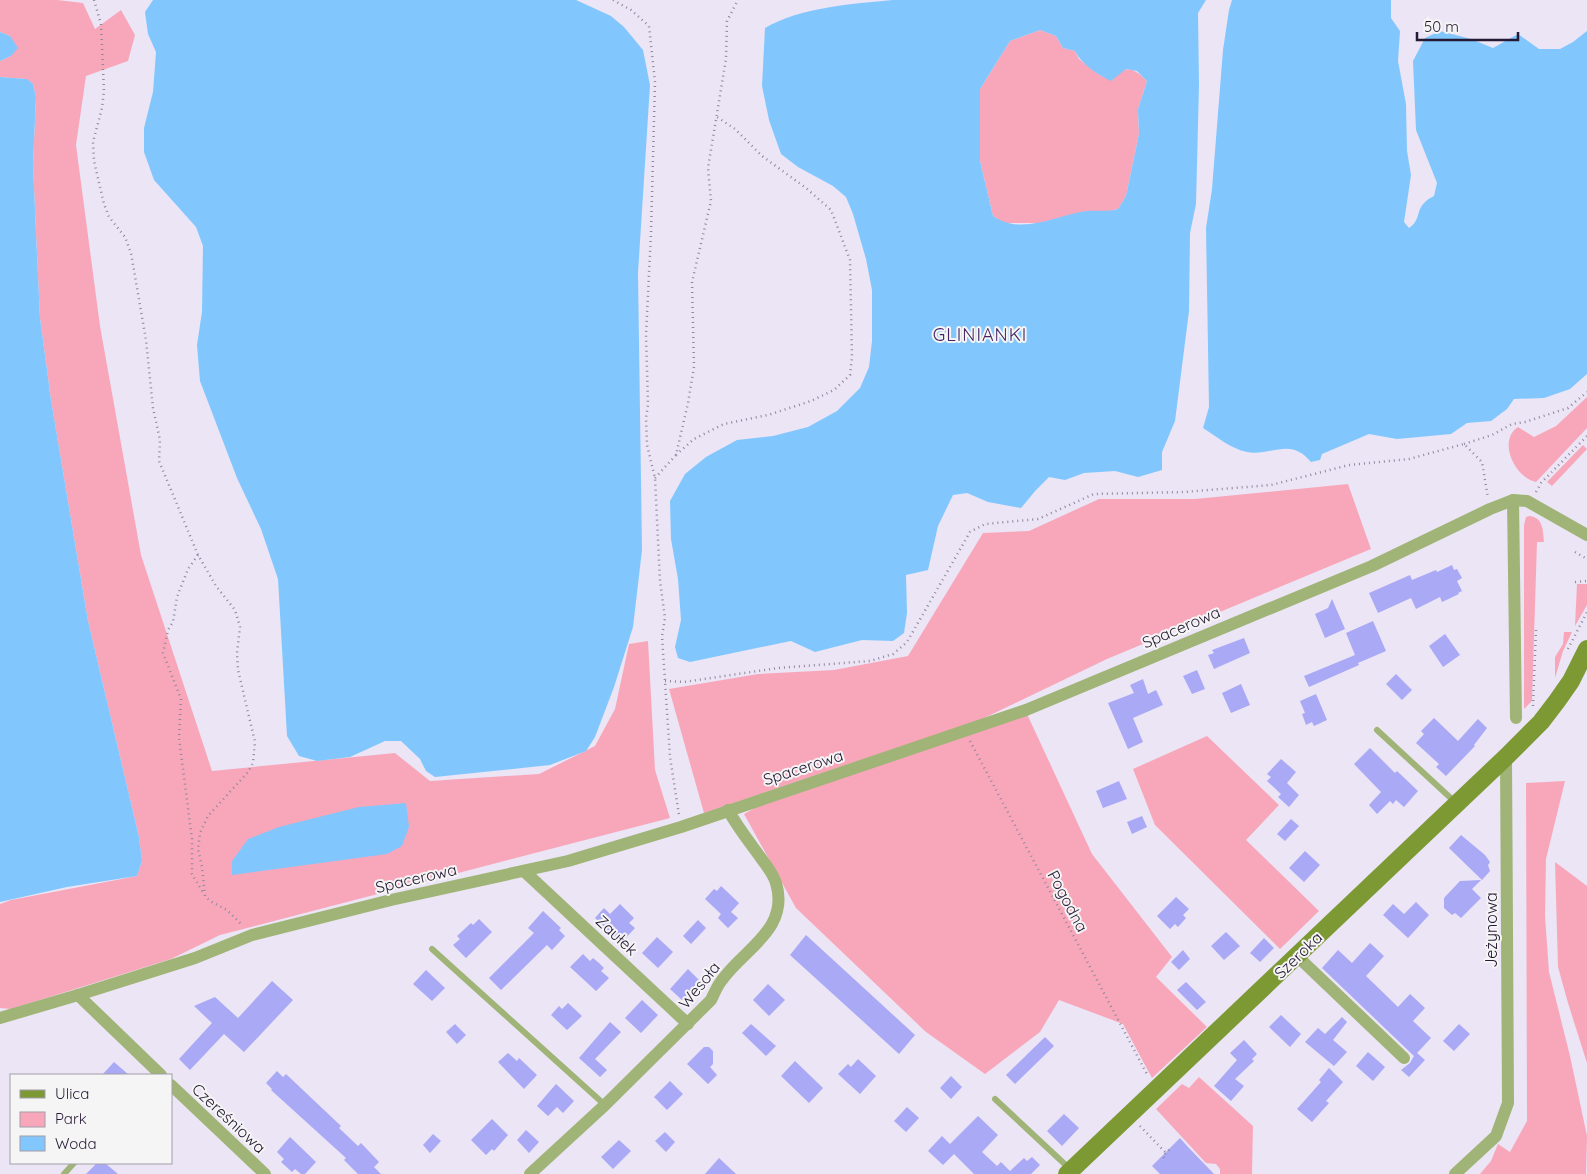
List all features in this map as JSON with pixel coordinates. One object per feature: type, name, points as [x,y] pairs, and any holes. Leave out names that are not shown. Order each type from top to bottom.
[{"type":"street","name":"Spacerowa","points":[[0,1018],[78,996],[195,958],[252,935],[391,900],[568,861],[681,826],[1026,710],[1372,566],[1490,509],[1513,500],[1527,501],[1587,534]]},
{"type":"street","points":[[1513,500],[1516,718]]},
{"type":"street","name":"Szeroka","points":[[1069,1173],[1528,735],[1546,715],[1571,681],[1587,649]]},
{"type":"street","name":"Jeżynowa","points":[[1455,1174],[1496,1136],[1508,1103],[1506,757]]},
{"type":"street","name":"Wesoła","points":[[530,1174],[605,1105],[711,1000],[722,980],[763,938],[777,915],[778,897],[776,882],[728,810]]},
{"type":"street","name":"Zaułek","points":[[524,871],[688,1024]]},
{"type":"street","points":[[1297,956],[1404,1058]]},
{"type":"street","points":[[78,996],[158,1074]]},
{"type":"street","name":"Czereśniowa","points":[[172,1086],[265,1174]]},
{"type":"lane","points":[[1377,730],[1457,804]]},
{"type":"lane","points":[[432,949],[605,1105]]},
{"type":"lane","points":[[994,1099],[1069,1173]]},
{"type":"lane","points":[[64,1174],[73,1164]]},
{"type":"path","points":[[94,0],[101,24],[104,91],[102,108],[93,142],[94,161],[108,217],[125,237],[131,253],[146,340],[153,408],[160,440],[159,461],[198,555],[216,586],[234,610],[240,627],[237,653],[238,670],[255,742],[253,763],[248,772],[208,816],[200,833],[198,849],[205,896]]},
{"type":"path","points":[[613,0],[630,10],[649,26],[655,82],[646,335],[648,405],[646,418],[647,445],[656,478],[660,581],[665,618],[662,636],[670,757],[681,826]]},
{"type":"path","points":[[676,455],[694,367],[692,282],[711,201],[708,168],[726,59],[726,21],[738,0]]},
{"type":"path","points":[[656,478],[676,455],[694,439],[724,424],[768,415],[811,401],[834,390],[850,375],[852,357],[850,260],[831,210],[806,188],[762,156],[735,129],[717,117]]},
{"type":"path","points":[[665,681],[684,682],[778,668],[870,661],[893,654],[907,642],[970,532],[986,524],[1038,519],[1094,494],[1184,492],[1271,485],[1349,465],[1409,459],[1464,444],[1492,435],[1512,424],[1526,422],[1568,408],[1587,392]]},
{"type":"path","points":[[1527,501],[1535,494],[1541,483],[1587,436]]},
{"type":"path","points":[[1582,441],[1587,445]]},
{"type":"path","points":[[1464,444],[1482,462],[1490,509]]},
{"type":"path","points":[[1575,552],[1587,559]]},
{"type":"path","points":[[198,555],[188,569],[177,598],[173,622],[168,630],[163,652],[180,699],[179,738],[192,839],[192,874],[205,896],[210,901],[227,910],[252,935]]},
{"type":"path","points":[[1575,582],[1587,581]]},
{"type":"path","points":[[1533,712],[1536,629]]},
{"type":"path","name":"Pogodna","points":[[964,731],[1151,1082]]},
{"type":"path","points":[[1138,1124],[1166,1154]]},
{"type":"path","points":[[1164,1158],[1162,1156],[1170,1149],[1171,1151]]},
{"type":"green space","points":[[0,0],[57,0],[83,3],[95,29],[121,10],[135,35],[128,61],[86,76],[76,145],[100,326],[141,555],[212,771],[395,753],[430,781],[539,774],[595,746],[615,709],[629,644],[648,641],[655,770],[670,818],[220,935],[171,959],[11,1009],[0,1008],[0,904],[11,900],[137,876],[142,861],[139,837],[88,621],[51,400],[40,318],[33,164],[36,97],[33,84],[27,79],[0,77],[0,61],[11,56],[10,36],[0,32]]},
{"type":"green space","points":[[1040,30],[1056,36],[1063,48],[1075,51],[1079,59],[1103,77],[1126,69],[1136,72],[1147,81],[1138,109],[1139,134],[1126,196],[1118,209],[1088,211],[1039,223],[1004,223],[993,216],[980,161],[980,89],[1010,41]]},
{"type":"green space","points":[[1587,397],[1587,428],[1536,482],[1521,474],[1511,458],[1509,450],[1509,441],[1512,433],[1518,427],[1534,437],[1556,426]]},
{"type":"green space","points":[[1583,445],[1587,449],[1552,486],[1547,482]]},
{"type":"green space","points":[[1348,484],[1371,549],[1107,659],[980,720],[704,813],[669,689],[758,674],[834,670],[908,656],[983,533],[1029,531],[1099,499],[1195,499]]},
{"type":"green space","points":[[1526,517],[1534,517],[1540,522],[1543,529],[1544,542],[1537,542],[1532,701],[1524,709],[1524,525]]},
{"type":"green space","points":[[1577,584],[1587,584],[1587,605],[1575,626]]},
{"type":"green space","points":[[1564,632],[1572,632],[1563,651],[1555,678],[1555,657],[1563,644]]},
{"type":"green space","points":[[1027,714],[1092,854],[1172,957],[1156,977],[1207,1027],[1152,1078],[1123,1024],[1059,1000],[1040,1032],[985,1074],[926,1032],[796,908],[744,814],[766,802]]},
{"type":"green space","points":[[1207,736],[1279,805],[1246,840],[1319,911],[1280,949],[1155,825],[1133,769]]},
{"type":"green space","points":[[1565,781],[1546,859],[1545,916],[1549,972],[1587,1136],[1586,1174],[1480,1174],[1491,1161],[1498,1144],[1510,1152],[1527,1121],[1526,783]]},
{"type":"green space","points":[[1555,862],[1587,886],[1587,1063],[1558,967]]},
{"type":"green space","points":[[1199,1077],[1253,1126],[1252,1174],[1220,1174],[1220,1169],[1216,1164],[1206,1163],[1156,1109],[1182,1084],[1189,1088]]},
{"type":"water","points":[[153,0],[576,0],[611,16],[624,27],[643,50],[650,85],[638,273],[642,550],[633,627],[614,687],[595,737],[586,751],[550,765],[435,777],[426,771],[420,759],[401,741],[385,741],[350,757],[317,761],[299,756],[287,736],[278,579],[261,529],[237,478],[200,381],[197,345],[202,312],[203,246],[196,227],[154,180],[144,152],[144,128],[153,92],[156,52],[148,34],[145,12]]},
{"type":"water","points":[[893,0],[1206,0],[1198,13],[1199,85],[1196,204],[1190,233],[1189,311],[1175,421],[1162,452],[1162,470],[1138,477],[1115,471],[1084,473],[1065,480],[1049,477],[1021,508],[988,502],[967,493],[953,495],[938,526],[928,570],[906,575],[907,613],[904,633],[893,641],[862,640],[815,652],[791,641],[690,662],[678,658],[675,647],[681,620],[678,579],[671,539],[670,501],[685,474],[706,457],[737,440],[773,436],[808,427],[837,411],[860,388],[869,367],[872,341],[872,290],[866,259],[853,214],[846,197],[833,186],[798,167],[781,154],[769,120],[762,86],[765,28],[794,15],[811,11],[844,5]],"holes":[[[1040,30],[1056,36],[1063,48],[1075,51],[1086,65],[1106,79],[1111,81],[1126,69],[1137,71],[1147,81],[1138,109],[1139,134],[1126,196],[1118,209],[1114,210],[1087,211],[1027,224],[1004,222],[993,216],[980,161],[980,89],[1010,41]]]},
{"type":"water","points":[[1232,0],[1391,0],[1391,18],[1400,31],[1398,61],[1406,104],[1407,151],[1411,175],[1404,222],[1409,228],[1416,220],[1423,204],[1434,196],[1437,183],[1416,130],[1413,61],[1425,38],[1440,31],[1471,39],[1493,48],[1518,34],[1539,49],[1560,49],[1587,31],[1587,374],[1570,389],[1544,398],[1514,399],[1507,409],[1491,421],[1467,423],[1451,434],[1397,439],[1369,434],[1322,454],[1320,460],[1311,462],[1302,454],[1287,449],[1254,453],[1247,452],[1229,445],[1203,428],[1209,407],[1206,228],[1212,189],[1223,50]]},
{"type":"water","points":[[0,32],[10,36],[18,48],[11,56],[0,61]]},
{"type":"water","points":[[0,77],[27,79],[33,84],[36,97],[33,164],[40,318],[51,400],[88,621],[139,837],[142,861],[137,876],[67,887],[0,902]]},
{"type":"water","points":[[406,803],[409,827],[402,846],[387,854],[232,875],[232,861],[248,839],[279,827],[359,807]]},
{"type":"building","points":[[1452,565],[1454,570],[1457,569],[1462,578],[1457,581],[1462,591],[1459,594],[1442,602],[1440,597],[1416,609],[1411,598],[1378,613],[1369,593],[1410,575],[1412,580]]},
{"type":"building","points":[[1332,599],[1345,629],[1325,638],[1315,614],[1328,608]]},
{"type":"building","points":[[1373,621],[1386,651],[1309,687],[1304,676],[1355,655],[1346,633]]},
{"type":"building","points":[[1445,634],[1460,655],[1443,667],[1429,646]]},
{"type":"building","points":[[1244,638],[1250,653],[1214,669],[1208,655],[1214,653],[1212,650]]},
{"type":"building","points":[[1197,670],[1205,689],[1192,694],[1183,676]]},
{"type":"building","points":[[1396,674],[1412,690],[1402,700],[1386,684]]},
{"type":"building","points":[[1143,679],[1148,694],[1156,690],[1163,705],[1133,718],[1143,742],[1128,749],[1108,703],[1134,693],[1130,685]]},
{"type":"building","points":[[1241,684],[1250,705],[1231,713],[1222,693]]},
{"type":"building","points":[[1316,694],[1327,720],[1314,726],[1312,722],[1306,725],[1302,714],[1305,713],[1300,701]]},
{"type":"building","points":[[1434,718],[1458,741],[1478,719],[1487,728],[1475,746],[1446,776],[1436,767],[1439,764],[1416,743],[1424,734],[1421,731]]},
{"type":"building","points":[[1370,748],[1395,773],[1397,771],[1418,791],[1404,807],[1396,800],[1393,804],[1390,801],[1377,814],[1369,805],[1381,792],[1354,764]]},
{"type":"building","points":[[1281,759],[1296,772],[1287,783],[1299,795],[1289,807],[1278,797],[1281,794],[1267,781],[1271,777],[1267,774]]},
{"type":"building","points":[[1119,781],[1127,799],[1103,808],[1096,791]]},
{"type":"building","points":[[1142,816],[1147,827],[1132,834],[1127,822]]},
{"type":"building","points":[[1291,819],[1299,826],[1285,841],[1277,834]]},
{"type":"building","points":[[1461,835],[1485,855],[1490,862],[1488,865],[1490,871],[1482,880],[1449,848]]},
{"type":"building","points":[[1305,851],[1320,865],[1304,882],[1289,868]]},
{"type":"building","points":[[1481,880],[1472,889],[1481,898],[1461,918],[1455,913],[1452,915],[1444,908],[1444,898],[1460,881]]},
{"type":"building","points":[[721,886],[739,903],[731,912],[738,918],[728,928],[718,918],[721,914],[705,899],[714,889],[717,891]]},
{"type":"building","points":[[1176,897],[1189,909],[1183,915],[1186,918],[1178,927],[1175,924],[1170,929],[1157,916]]},
{"type":"building","points":[[1416,902],[1429,915],[1408,938],[1383,915],[1393,904],[1404,914]]},
{"type":"building","points":[[620,904],[634,918],[629,923],[635,928],[621,943],[595,918],[604,908],[610,914]]},
{"type":"building","points":[[543,911],[561,928],[559,930],[565,936],[552,950],[547,945],[501,990],[489,978],[534,933],[528,928]]},
{"type":"building","points":[[479,919],[492,932],[466,958],[453,945],[460,939],[457,936],[471,923],[473,925]]},
{"type":"building","points":[[698,920],[706,928],[691,944],[683,936]]},
{"type":"building","points":[[1226,932],[1240,946],[1224,960],[1211,946]]},
{"type":"building","points":[[806,935],[915,1035],[899,1054],[790,955]]},
{"type":"building","points":[[657,937],[673,952],[658,968],[642,953]]},
{"type":"building","points":[[1264,938],[1274,948],[1260,962],[1250,953]]},
{"type":"building","points":[[1370,943],[1384,956],[1366,976],[1398,1007],[1410,994],[1425,1008],[1413,1021],[1431,1038],[1417,1053],[1425,1060],[1409,1077],[1401,1070],[1410,1063],[1414,1056],[1322,968],[1338,950],[1352,963]]},
{"type":"building","points":[[1183,950],[1190,959],[1179,970],[1171,962]]},
{"type":"building","points":[[583,954],[590,961],[593,958],[599,963],[604,968],[601,971],[609,978],[596,991],[570,967]]},
{"type":"building","points":[[688,969],[700,981],[682,1000],[670,989]]},
{"type":"building","points":[[426,970],[445,988],[432,1001],[413,984]]},
{"type":"building","points":[[272,981],[293,1000],[244,1052],[224,1034],[190,1070],[179,1059],[212,1023],[194,1006],[215,997],[238,1018]]},
{"type":"building","points":[[1186,982],[1206,1002],[1197,1010],[1177,990]]},
{"type":"building","points":[[768,984],[785,1000],[769,1016],[753,1000]]},
{"type":"building","points":[[642,1000],[658,1015],[641,1033],[625,1018]]},
{"type":"building","points":[[568,1003],[582,1016],[567,1030],[551,1015],[559,1006],[562,1009]]},
{"type":"building","points":[[1281,1015],[1301,1034],[1290,1047],[1269,1027]]},
{"type":"building","points":[[1342,1017],[1347,1022],[1333,1040],[1347,1052],[1334,1066],[1305,1042],[1318,1028],[1325,1034]]},
{"type":"building","points":[[610,1022],[621,1032],[595,1059],[607,1070],[600,1077],[579,1058]]},
{"type":"building","points":[[455,1024],[466,1035],[457,1044],[446,1032]]},
{"type":"building","points":[[751,1024],[776,1046],[766,1056],[742,1033]]},
{"type":"building","points":[[1459,1024],[1470,1034],[1454,1051],[1443,1041]]},
{"type":"building","points":[[1045,1037],[1054,1046],[1015,1084],[1006,1075]]},
{"type":"building","points":[[1244,1040],[1257,1054],[1252,1059],[1254,1061],[1235,1079],[1244,1086],[1231,1101],[1214,1086],[1237,1060],[1230,1053]]},
{"type":"building","points":[[704,1047],[709,1047],[713,1051],[713,1064],[710,1067],[717,1075],[708,1084],[687,1064]]},
{"type":"building","points":[[1368,1052],[1385,1067],[1373,1081],[1356,1066]]},
{"type":"building","points":[[508,1053],[517,1061],[519,1058],[537,1075],[524,1089],[498,1062]]},
{"type":"building","points":[[858,1059],[876,1076],[860,1094],[838,1074],[848,1064],[851,1067]]},
{"type":"building","points":[[795,1061],[823,1088],[809,1103],[781,1076]]},
{"type":"building","points":[[114,1062],[128,1074],[103,1074]]},
{"type":"building","points":[[1329,1068],[1343,1082],[1326,1101],[1329,1103],[1312,1122],[1297,1109],[1321,1082],[1319,1080]]},
{"type":"building","points":[[277,1071],[283,1077],[286,1074],[341,1126],[339,1128],[358,1146],[361,1143],[379,1162],[374,1167],[381,1174],[358,1174],[344,1160],[346,1158],[271,1090],[266,1083]]},
{"type":"building","points":[[951,1076],[962,1087],[951,1099],[940,1088]]},
{"type":"building","points":[[670,1081],[683,1094],[667,1110],[654,1097]]},
{"type":"building","points":[[556,1084],[574,1101],[563,1113],[557,1107],[548,1116],[537,1106]]},
{"type":"building","points":[[907,1107],[919,1118],[906,1132],[894,1121]]},
{"type":"building","points":[[1064,1114],[1079,1128],[1062,1146],[1047,1131]]},
{"type":"building","points":[[978,1116],[998,1135],[982,1152],[997,1166],[1001,1162],[1010,1171],[1024,1158],[1027,1161],[1032,1157],[1040,1165],[1031,1174],[974,1174],[954,1154],[943,1165],[928,1151],[942,1136],[950,1144]]},
{"type":"building","points":[[492,1119],[508,1135],[494,1151],[492,1149],[486,1155],[471,1140]]},
{"type":"building","points":[[526,1130],[539,1142],[529,1153],[517,1140]]},
{"type":"building","points":[[665,1132],[675,1142],[666,1152],[655,1141]]},
{"type":"building","points":[[433,1134],[441,1141],[430,1153],[423,1145]]},
{"type":"building","points":[[290,1137],[316,1162],[305,1174],[301,1174],[295,1169],[292,1172],[281,1162],[284,1159],[277,1152]]},
{"type":"building","points":[[1180,1138],[1214,1174],[1160,1174],[1152,1166]]},
{"type":"building","points":[[619,1140],[631,1151],[613,1169],[601,1157]]},
{"type":"building","points":[[719,1158],[736,1174],[705,1174]]},
{"type":"building","points":[[96,1164],[106,1164],[118,1174],[86,1174]]},
{"type":"district","name":"GLINIANKI","points":[[980,334]]}]
